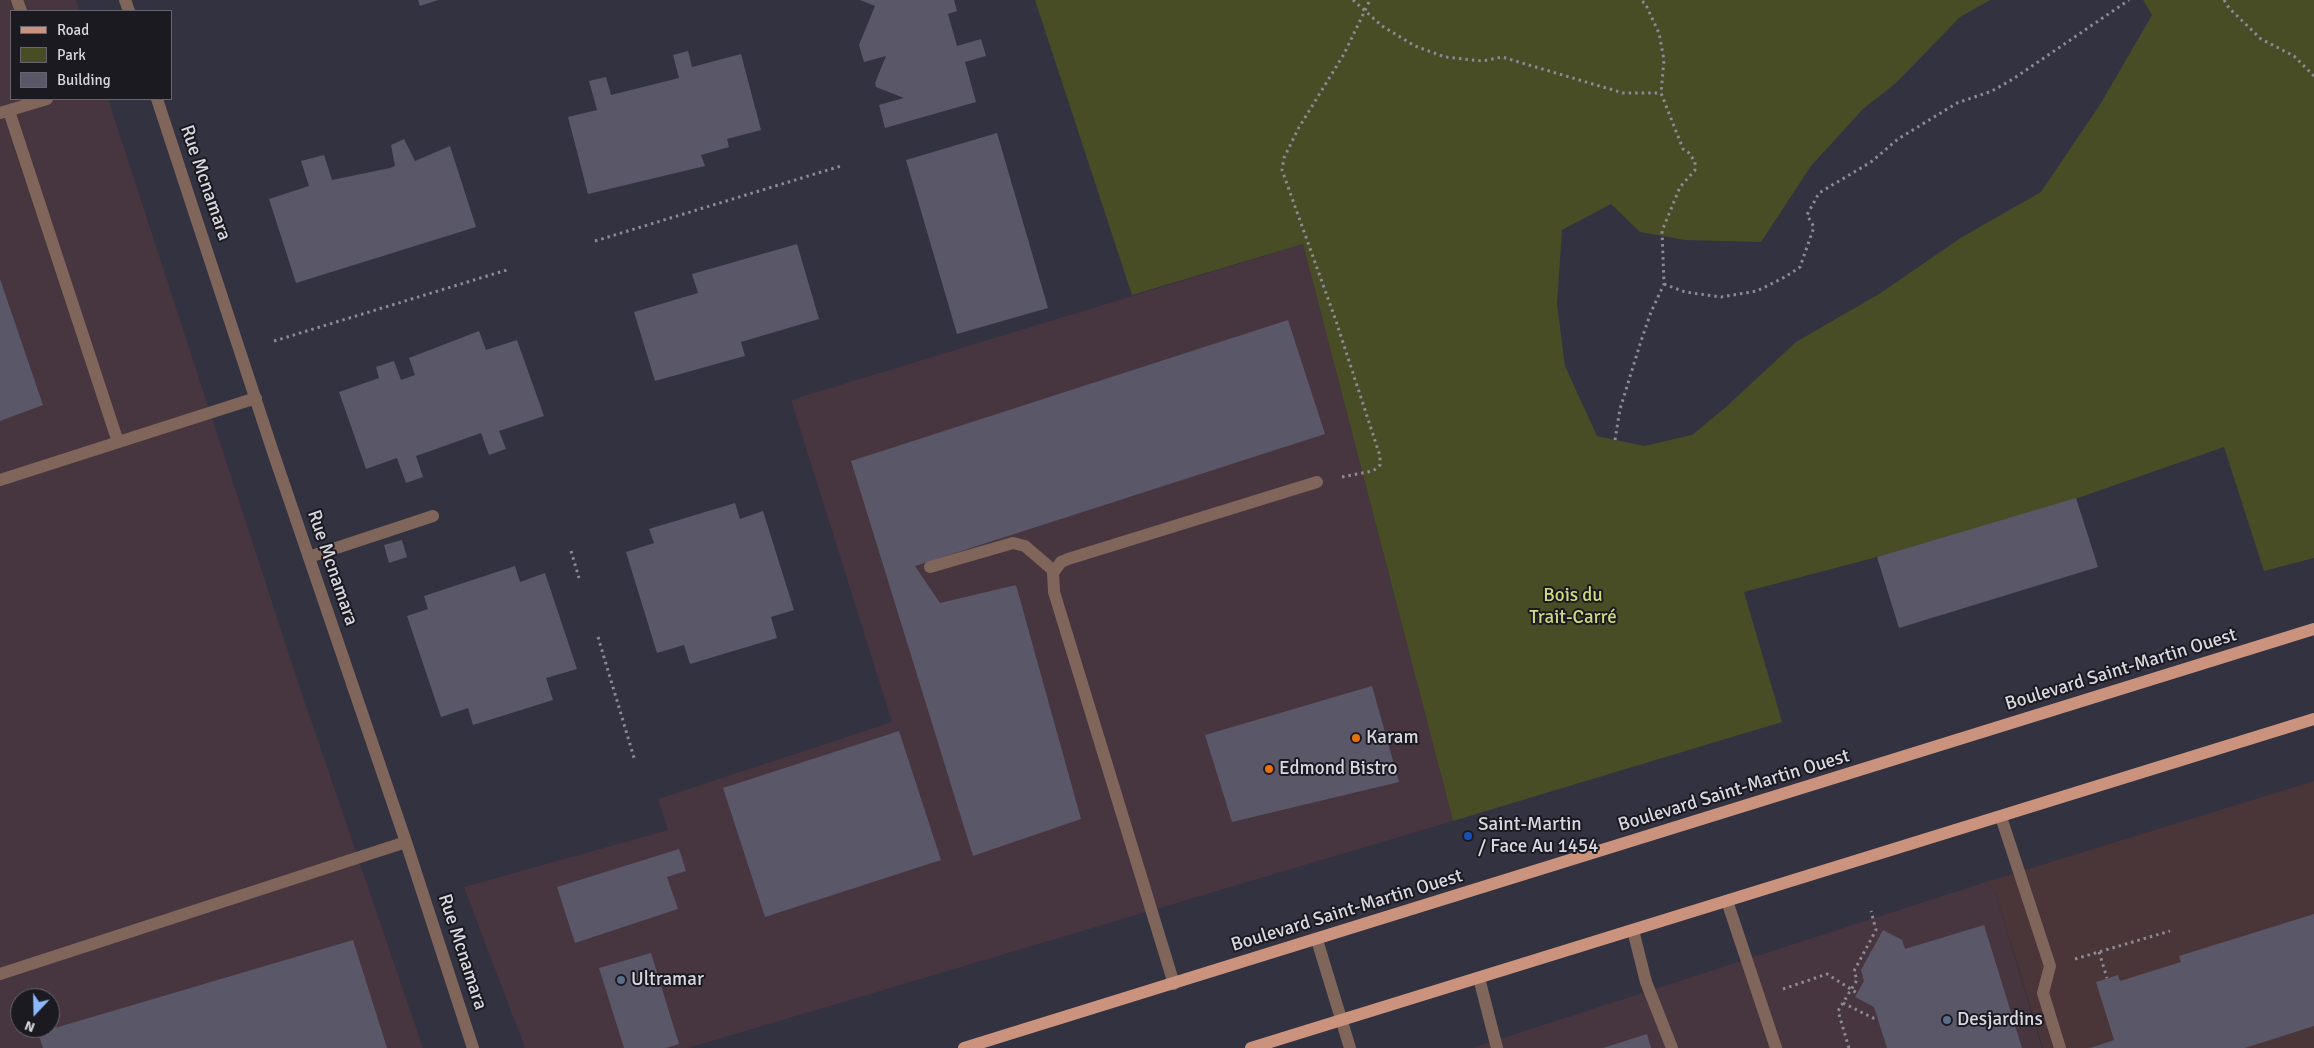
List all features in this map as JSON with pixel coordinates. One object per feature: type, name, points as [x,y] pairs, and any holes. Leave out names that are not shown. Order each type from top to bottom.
[{"type":"main road","name":"Boulevard Saint-Martin Ouest","points":[[964,1048],[2314,629]]},
{"type":"main road","points":[[1251,1048],[2314,720]]},
{"type":"street","points":[[44,100],[4,112],[118,442]]},
{"type":"street","name":"Rue Mcnamara","points":[[157,100],[406,842],[473,1048]]},
{"type":"street","points":[[0,480],[256,398]]},
{"type":"street","points":[[1174,984],[1054,592],[1052,580],[1054,570],[1068,559],[1317,482]]},
{"type":"street","points":[[309,557],[433,516]]},
{"type":"street","points":[[930,567],[1013,542],[1024,546],[1054,570]]},
{"type":"street","points":[[2001,817],[2050,966],[2043,993],[2060,1048]]},
{"type":"street","points":[[0,974],[406,842]]},
{"type":"street","points":[[1727,901],[1776,1048]]},
{"type":"street","points":[[1632,930],[1646,982],[1672,1048]]},
{"type":"street","points":[[1317,940],[1350,1048]]},
{"type":"street","points":[[1479,978],[1497,1048]]},
{"type":"path","points":[[1354,0],[1382,26],[1415,46],[1445,57],[1482,61],[1502,57],[1623,93],[1661,93]]},
{"type":"path","points":[[1317,482],[1373,471],[1380,465],[1380,456],[1336,321],[1282,170],[1284,158],[1298,129],[1344,54],[1370,0]]},
{"type":"path","points":[[1615,440],[1620,409],[1641,341],[1651,312],[1664,284],[1662,231],[1680,187],[1695,170],[1696,162],[1689,153],[1682,149],[1661,93],[1664,60],[1658,33],[1645,4],[1639,0]]},
{"type":"path","points":[[1664,284],[1685,292],[1721,297],[1757,291],[1785,277],[1800,267],[1814,227],[1807,215],[1819,192],[1872,162],[1898,139],[1957,103],[1992,91],[2013,79],[2129,0]]},
{"type":"path","points":[[2224,0],[2229,8],[2261,39],[2294,56],[2314,76]]},
{"type":"path","points":[[595,241],[841,166]]},
{"type":"path","points":[[274,341],[510,269]]},
{"type":"path","points":[[571,551],[579,578]]},
{"type":"path","points":[[598,637],[635,761]]},
{"type":"path","points":[[1849,1048],[1838,1011],[1857,980],[1854,971],[1876,930],[1871,911]]},
{"type":"path","points":[[2050,966],[2170,931]]},
{"type":"path","points":[[2099,952],[2107,978]]},
{"type":"path","points":[[1813,979],[1826,974],[1857,993]]},
{"type":"path","points":[[1843,1003],[1873,1018],[1878,1017]]},
{"type":"shaded area","points":[[0,0],[76,0],[80,10],[10,10],[10,100],[108,100],[298,682],[423,1048],[0,1048]]},
{"type":"shaded area","points":[[1303,244],[1453,821],[688,1048],[525,1048],[464,887],[668,830],[658,799],[892,722],[791,400]]},
{"type":"shaded area","points":[[2314,781],[2314,1048],[2043,1048],[1995,891],[1986,882]]},
{"type":"shaded area","points":[[1986,882],[1995,891],[2042,1048],[1472,1048]]},
{"type":"green space","name":"Bois du Trait-Carré","points":[[1035,0],[1990,0],[1960,17],[1896,83],[1863,109],[1811,166],[1761,242],[1685,240],[1640,232],[1611,204],[1562,230],[1557,304],[1565,366],[1597,436],[1644,446],[1692,435],[1726,407],[1796,342],[1879,294],[1962,237],[2041,192],[2101,103],[2152,15],[2143,0],[2314,0],[2314,558],[2264,571],[2224,447],[2072,500],[1877,557],[1744,592],[1782,722],[1453,821],[1303,244],[1132,295]]},
{"type":"building","points":[[418,0],[438,0],[420,6]]},
{"type":"building","points":[[860,0],[954,0],[957,11],[948,14],[957,46],[981,39],[986,56],[965,62],[976,102],[885,128],[879,105],[904,98],[876,87],[875,83],[886,56],[864,62],[859,45],[875,6]]},
{"type":"building","points":[[688,51],[692,67],[741,54],[761,130],[727,139],[729,147],[701,155],[705,166],[588,194],[568,117],[597,110],[589,81],[606,77],[611,95],[679,78],[673,55]]},
{"type":"building","points":[[997,133],[1048,308],[957,334],[906,160]]},
{"type":"building","points":[[404,139],[415,161],[450,146],[476,227],[296,283],[269,199],[309,186],[301,161],[324,155],[332,180],[390,168],[395,166],[391,145]]},
{"type":"building","points":[[797,244],[819,319],[741,342],[745,356],[655,381],[634,312],[698,293],[692,274]]},
{"type":"building","points":[[0,279],[43,405],[0,421]]},
{"type":"building","points":[[1288,320],[1325,434],[915,566],[940,603],[1016,585],[1081,819],[973,856],[851,461]]},
{"type":"building","points":[[479,331],[486,350],[517,340],[544,416],[499,431],[506,449],[489,455],[481,433],[416,456],[423,477],[406,483],[397,458],[366,469],[339,392],[379,378],[376,367],[394,361],[401,380],[415,375],[409,358]]},
{"type":"building","points":[[2076,498],[2098,567],[1899,628],[1877,557]]},
{"type":"building","points":[[735,503],[740,519],[763,511],[794,610],[771,617],[777,638],[690,664],[684,645],[657,653],[626,552],[654,543],[649,529]]},
{"type":"building","points":[[402,540],[407,557],[389,563],[384,545]]},
{"type":"building","points":[[515,566],[520,582],[545,573],[577,669],[546,678],[553,700],[473,725],[468,708],[441,717],[407,616],[428,609],[424,596]]},
{"type":"building","points":[[1372,686],[1399,782],[1232,822],[1205,735]]},
{"type":"building","points":[[899,731],[941,860],[765,917],[723,788]]},
{"type":"building","points":[[679,849],[686,871],[667,877],[678,909],[575,943],[557,887]]},
{"type":"building","points":[[2314,914],[2314,1026],[2245,1048],[2090,1048],[2114,1040],[2096,982],[2118,975],[2120,981],[2181,962],[2179,956]]},
{"type":"building","points":[[1984,925],[2022,1048],[1887,1048],[1874,1007],[1855,997],[1864,981],[1861,970],[1883,930],[1902,940],[1905,949]]},
{"type":"building","points":[[353,940],[387,1048],[43,1048],[40,1038],[60,1038],[60,1027]]},
{"type":"building","points":[[651,953],[679,1044],[666,1048],[624,1048],[599,968]]},
{"type":"building","points":[[1647,1034],[1651,1048],[1603,1048]]},
{"type":"place","name":"Karam","points":[[1356,738]]},
{"type":"place","name":"Edmond Bistro","points":[[1269,769]]},
{"type":"place","name":"Saint-Martin / Face Au 1454","points":[[1468,836]]},
{"type":"place","name":"Ultramar","points":[[621,980]]},
{"type":"place","name":"Desjardins","points":[[1947,1020]]}]
